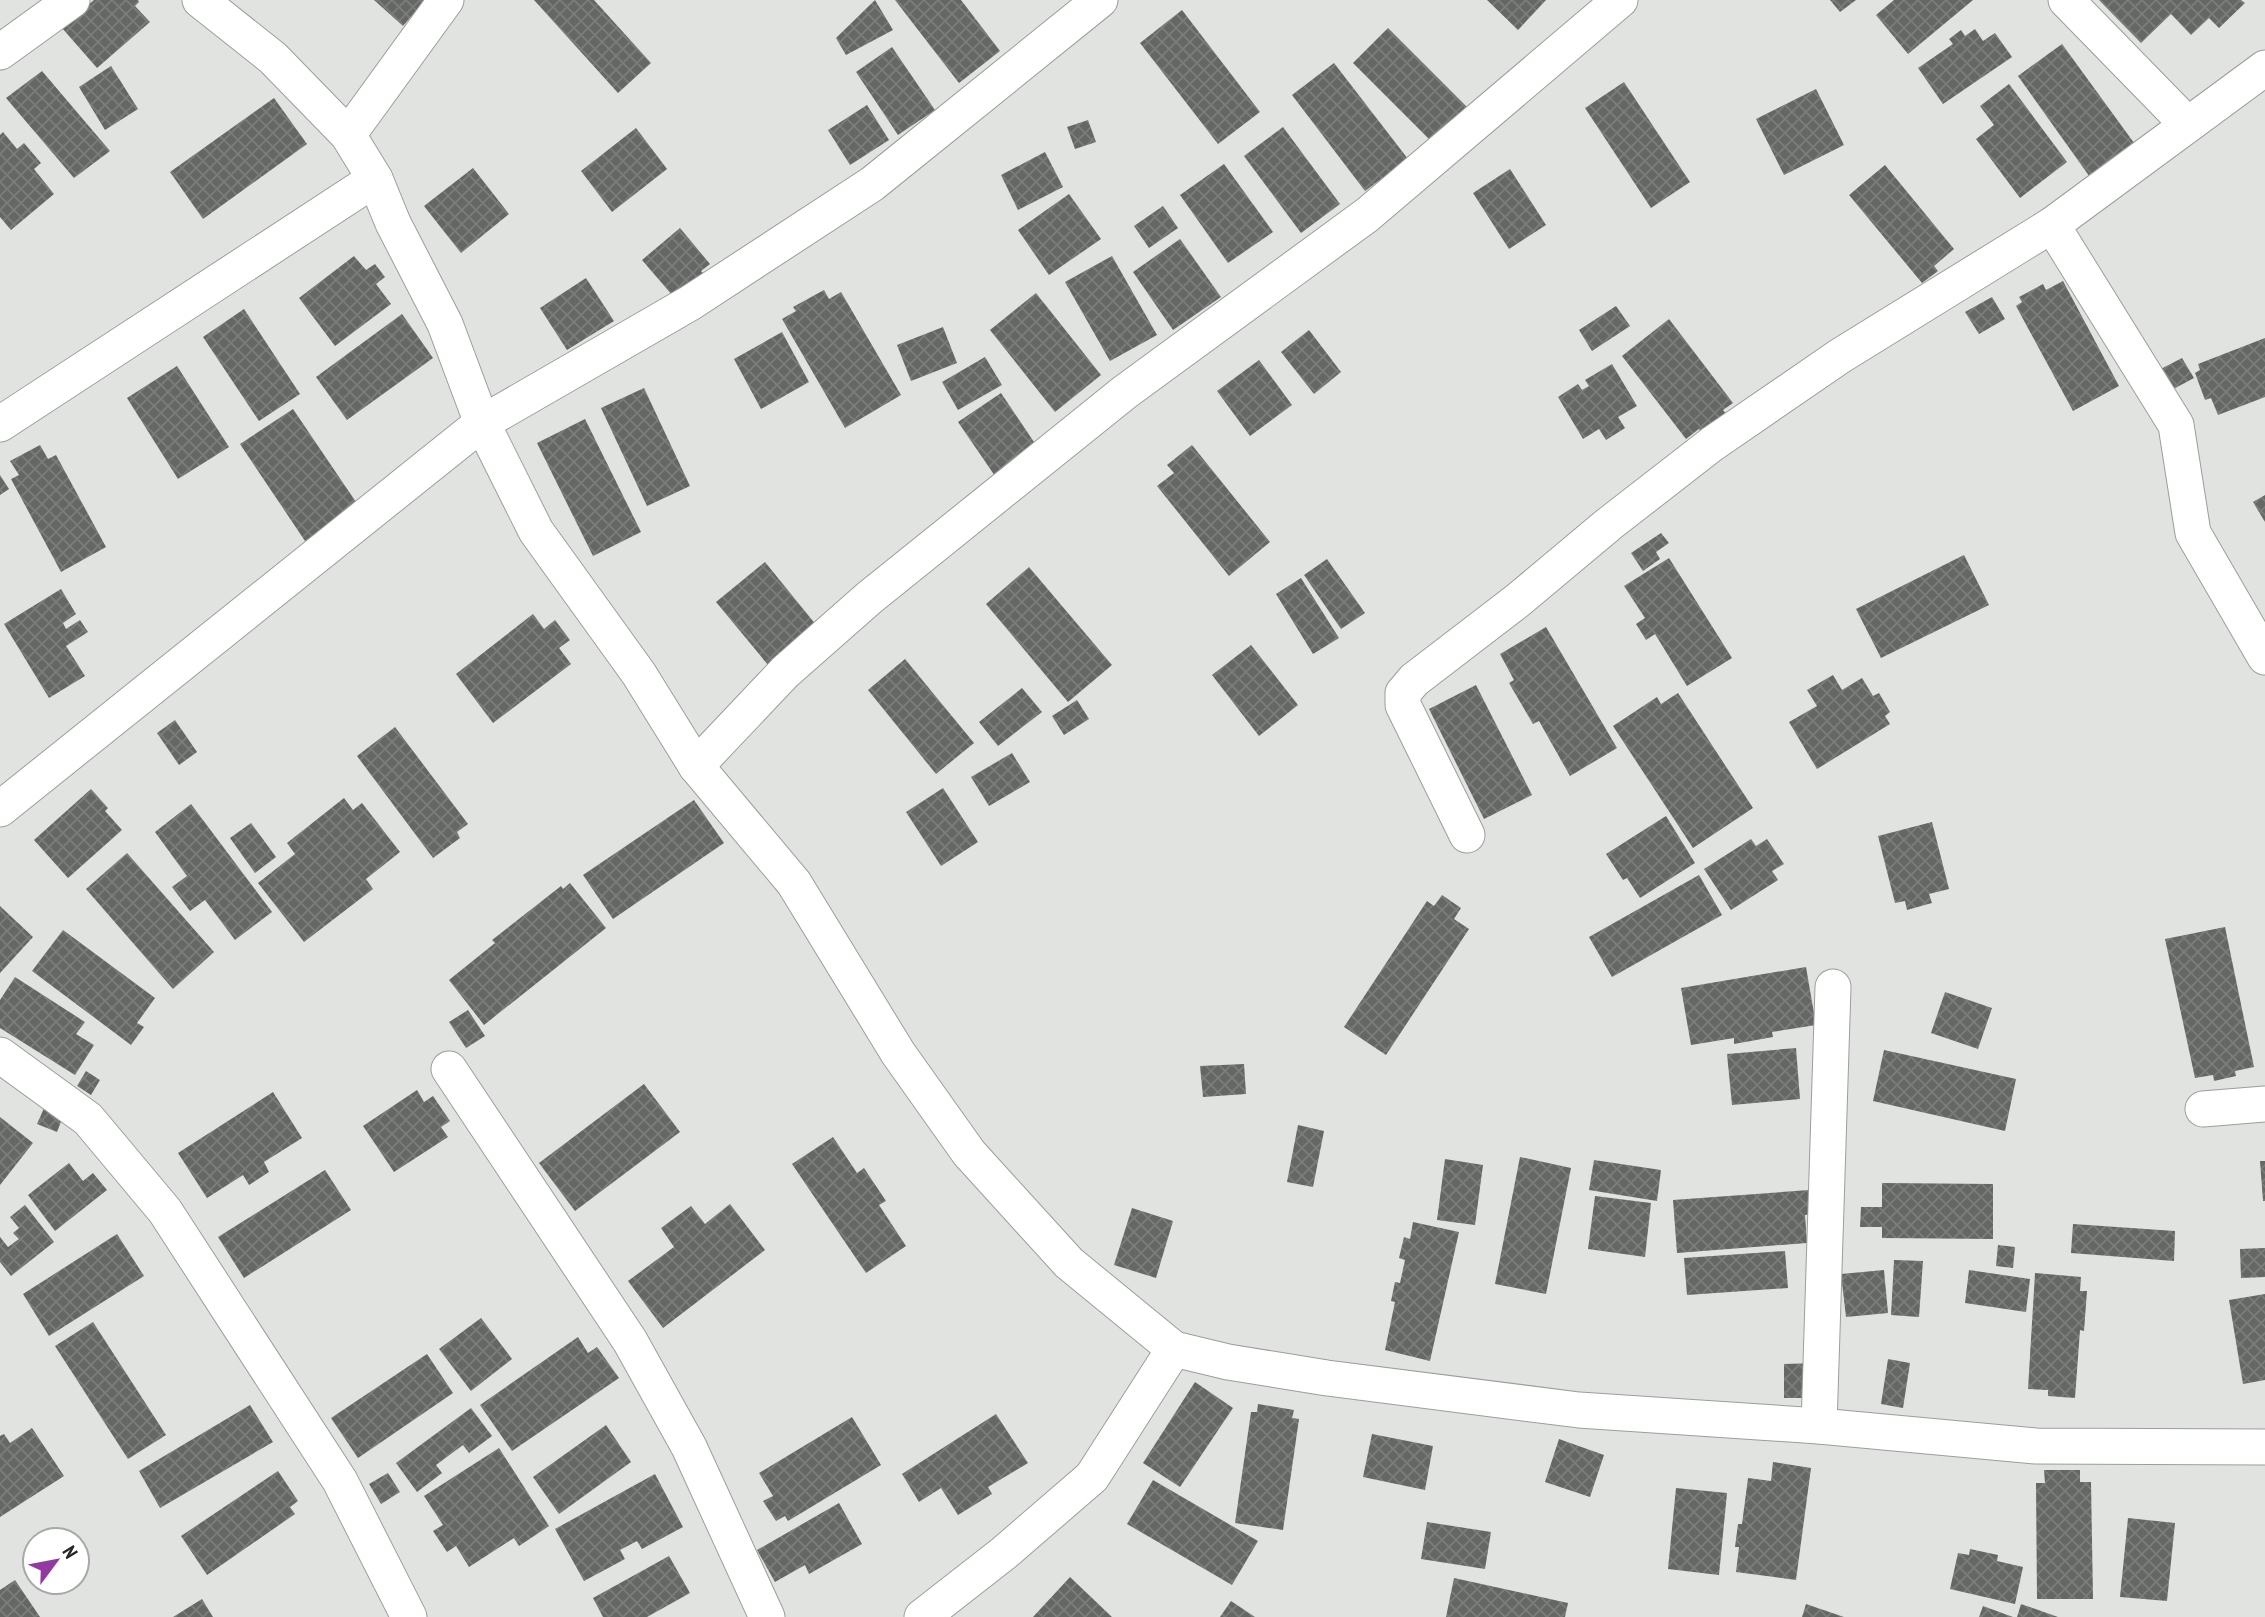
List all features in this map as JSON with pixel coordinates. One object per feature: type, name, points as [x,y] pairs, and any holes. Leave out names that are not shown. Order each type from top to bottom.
[{"type":"street","points":[[0,52],[72,0]]},
{"type":"street","points":[[200,0],[273,58],[348,135],[375,179],[393,223],[445,324],[482,423],[536,531],[639,674],[696,766],[794,883],[898,1053],[969,1153],[1069,1263],[1174,1349],[1228,1362],[1327,1378],[1579,1410],[1819,1426],[2036,1446],[2265,1447]]},
{"type":"street","points":[[348,135],[446,0]]},
{"type":"street","points":[[0,809],[482,423],[690,303],[872,184],[1100,0]]},
{"type":"street","points":[[696,766],[785,673],[869,598],[1125,391],[1367,215],[1620,0]]},
{"type":"street","points":[[2066,0],[2187,124]]},
{"type":"street","points":[[1467,835],[1402,705],[1403,693],[1414,680],[1712,444],[1840,356],[2052,225],[2265,68]]},
{"type":"street","points":[[0,424],[375,179]]},
{"type":"street","points":[[2052,225],[2176,425],[2193,533],[2265,657]]},
{"type":"street","points":[[1819,1426],[1833,987]]},
{"type":"street","points":[[0,1055],[88,1119],[165,1211],[340,1481],[409,1617]]},
{"type":"street","points":[[449,1069],[630,1341],[690,1447],[767,1617]]},
{"type":"street","points":[[2203,1109],[2265,1104]]},
{"type":"street","points":[[922,1617],[1004,1553],[1092,1477],[1174,1349]]},
{"type":"building","points":[[94,0],[138,0],[135,6],[150,22],[97,68],[62,28]]},
{"type":"building","points":[[374,0],[425,0],[403,26]]},
{"type":"building","points":[[534,0],[594,0],[651,63],[618,93]]},
{"type":"building","points":[[875,0],[893,30],[846,55],[836,38]]},
{"type":"building","points":[[895,0],[961,0],[1000,51],[959,83]]},
{"type":"building","points":[[1487,0],[1546,0],[1518,30]]},
{"type":"building","points":[[1830,0],[1856,0],[1840,12]]},
{"type":"building","points":[[1894,0],[1973,0],[1908,54],[1876,15]]},
{"type":"building","points":[[2099,0],[2241,0],[2245,3],[2219,28],[2209,18],[2191,35],[2171,14],[2141,43]]},
{"type":"building","points":[[1182,10],[1260,112],[1218,144],[1140,43]]},
{"type":"building","points":[[1388,28],[1469,109],[1434,144],[1353,63]]},
{"type":"building","points":[[1975,29],[1983,41],[1995,33],[2012,57],[1943,104],[1918,68],[1953,44],[1949,39],[1961,30],[1965,36]]},
{"type":"building","points":[[2062,44],[2137,147],[2092,180],[2018,76]]},
{"type":"building","points":[[892,47],[935,110],[898,135],[856,72]]},
{"type":"building","points":[[1334,63],[1408,159],[1365,191],[1292,95]]},
{"type":"building","points":[[111,66],[138,109],[105,130],[79,87]]},
{"type":"building","points":[[42,71],[110,151],[74,178],[6,98]]},
{"type":"building","points":[[1624,82],[1690,182],[1651,208],[1585,108]]},
{"type":"building","points":[[2009,84],[2067,162],[2020,198],[1976,139],[1994,125],[1980,106]]},
{"type":"building","points":[[1816,89],[1844,145],[1784,175],[1756,119]]},
{"type":"building","points":[[274,98],[307,144],[203,219],[170,172]]},
{"type":"building","points":[[867,105],[889,140],[850,165],[828,130]]},
{"type":"building","points":[[1088,120],[1096,142],[1075,149],[1067,127]]},
{"type":"building","points":[[1283,127],[1340,204],[1301,233],[1244,156]]},
{"type":"building","points":[[636,128],[667,169],[612,212],[581,171]]},
{"type":"building","points":[[3,132],[17,149],[24,143],[41,163],[34,169],[54,194],[11,230],[0,217],[0,135]]},
{"type":"building","points":[[1045,152],[1063,187],[1018,210],[1001,175]]},
{"type":"building","points":[[1224,164],[1273,232],[1228,263],[1180,195]]},
{"type":"building","points":[[1885,165],[1954,249],[1934,266],[1938,271],[1922,283],[1849,195]]},
{"type":"building","points":[[473,168],[509,214],[461,253],[424,206]]},
{"type":"building","points":[[1510,169],[1546,225],[1509,249],[1473,193]]},
{"type":"building","points":[[1069,194],[1101,239],[1049,275],[1018,230]]},
{"type":"building","points":[[1163,206],[1178,228],[1149,248],[1134,226]]},
{"type":"building","points":[[680,228],[710,264],[701,271],[710,281],[694,294],[686,284],[672,295],[642,260]]},
{"type":"building","points":[[1180,239],[1221,297],[1173,330],[1133,272]]},
{"type":"building","points":[[354,256],[366,270],[375,264],[385,277],[376,284],[391,304],[335,346],[299,298]]},
{"type":"building","points":[[1112,256],[1157,335],[1110,361],[1065,282]]},
{"type":"building","points":[[586,278],[614,321],[567,350],[540,308]]},
{"type":"building","points":[[2063,281],[2119,386],[2073,411],[2016,306],[2022,302],[2019,297],[2043,284],[2046,290]]},
{"type":"building","points":[[824,290],[829,299],[841,292],[901,395],[845,428],[782,319],[796,311],[793,307]]},
{"type":"building","points":[[1036,293],[1101,375],[1055,412],[990,330]]},
{"type":"building","points":[[1992,297],[2005,319],[1979,334],[1965,312]]},
{"type":"building","points":[[1616,306],[1630,326],[1592,351],[1579,330]]},
{"type":"building","points":[[244,309],[300,394],[259,421],[203,337]]},
{"type":"building","points":[[402,314],[433,358],[347,420],[316,377]]},
{"type":"building","points":[[1669,319],[1733,403],[1723,410],[1727,415],[1702,434],[1699,429],[1686,439],[1622,356]]},
{"type":"building","points":[[943,327],[957,363],[911,381],[897,345]]},
{"type":"building","points":[[1309,330],[1341,372],[1314,394],[1281,352]]},
{"type":"building","points":[[782,332],[809,382],[761,409],[734,359]]},
{"type":"building","points":[[2265,338],[2265,397],[2218,415],[2211,398],[2205,400],[2195,373],[2200,370],[2198,364]]},
{"type":"building","points":[[985,357],[1002,385],[958,410],[942,382]]},
{"type":"building","points":[[2182,358],[2194,378],[2166,393],[2155,372]]},
{"type":"building","points":[[1259,360],[1292,405],[1250,436],[1217,391]]},
{"type":"building","points":[[1612,364],[1637,406],[1618,417],[1625,428],[1606,440],[1599,429],[1583,439],[1558,397],[1578,384],[1582,390],[1589,386],[1585,380]]},
{"type":"building","points":[[177,366],[229,447],[178,479],[127,398]]},
{"type":"building","points":[[644,388],[690,486],[647,506],[601,408]]},
{"type":"building","points":[[1001,393],[1038,448],[995,476],[958,422]]},
{"type":"building","points":[[293,409],[358,505],[305,541],[240,444]]},
{"type":"building","points":[[585,419],[641,532],[593,556],[537,443]]},
{"type":"building","points":[[40,445],[48,459],[56,455],[106,547],[61,572],[11,479],[19,475],[10,461]]},
{"type":"building","points":[[1192,445],[1270,542],[1229,576],[1157,486],[1174,473],[1167,465]]},
{"type":"building","points":[[0,475],[9,489],[0,495]]},
{"type":"building","points":[[2265,495],[2265,522],[2253,502]]},
{"type":"building","points":[[1661,533],[1669,543],[1656,552],[1660,559],[1643,571],[1631,553]]},
{"type":"building","points":[[1964,555],[1989,605],[1881,658],[1856,609]]},
{"type":"building","points":[[1669,558],[1732,658],[1687,686],[1655,634],[1646,640],[1636,624],[1645,618],[1624,586]]},
{"type":"building","points":[[1327,559],[1365,613],[1341,629],[1304,575]]},
{"type":"building","points":[[765,562],[821,631],[773,671],[716,602]]},
{"type":"building","points":[[1029,567],[1112,665],[1068,702],[986,604]]},
{"type":"building","points":[[1301,578],[1339,638],[1313,654],[1276,594]]},
{"type":"building","points":[[61,589],[76,614],[63,623],[66,629],[80,620],[88,632],[66,646],[85,676],[49,698],[4,624]]},
{"type":"building","points":[[533,614],[544,629],[555,620],[570,640],[559,648],[571,664],[493,723],[456,674]]},
{"type":"building","points":[[1546,627],[1617,748],[1570,776],[1539,721],[1533,724],[1509,683],[1514,680],[1500,654]]},
{"type":"building","points":[[1251,645],[1298,705],[1259,736],[1212,675]]},
{"type":"building","points":[[905,659],[974,743],[936,774],[868,690]]},
{"type":"building","points":[[1833,675],[1842,690],[1862,678],[1873,696],[1879,693],[1890,712],[1885,716],[1890,724],[1817,769],[1789,722],[1817,706],[1807,690]]},
{"type":"building","points":[[1476,685],[1532,795],[1484,819],[1429,709]]},
{"type":"building","points":[[1022,688],[1042,712],[998,746],[979,722]]},
{"type":"building","points":[[1678,693],[1753,808],[1693,848],[1613,726],[1657,697],[1661,704]]},
{"type":"building","points":[[1077,700],[1089,719],[1064,735],[1052,716]]},
{"type":"building","points":[[175,720],[197,752],[179,765],[157,733]]},
{"type":"building","points":[[395,727],[468,824],[457,832],[460,838],[433,858],[357,756]]},
{"type":"building","points":[[1012,753],[1030,782],[989,806],[971,777]]},
{"type":"building","points":[[943,788],[978,842],[941,866],[906,812]]},
{"type":"building","points":[[91,789],[108,808],[105,811],[122,830],[68,878],[34,840]]},
{"type":"building","points":[[344,798],[353,810],[362,803],[400,852],[366,879],[373,889],[304,942],[258,883],[295,854],[287,843]]},
{"type":"building","points":[[694,800],[724,843],[613,919],[583,875]]},
{"type":"building","points":[[191,804],[272,912],[235,940],[205,900],[190,911],[172,887],[187,876],[155,832]]},
{"type":"building","points":[[1666,816],[1695,863],[1640,898],[1627,878],[1623,880],[1606,854]]},
{"type":"building","points":[[1932,822],[1949,889],[1929,894],[1932,903],[1907,910],[1905,901],[1895,903],[1878,836]]},
{"type":"building","points":[[251,823],[276,857],[255,873],[230,838]]},
{"type":"building","points":[[1751,839],[1756,846],[1767,839],[1784,864],[1772,871],[1778,880],[1731,910],[1704,869]]},
{"type":"building","points":[[127,853],[214,952],[173,989],[86,889]]},
{"type":"building","points":[[1699,875],[1722,915],[1612,977],[1589,937]]},
{"type":"building","points":[[570,883],[606,928],[484,1025],[449,980],[495,943],[492,940],[561,886],[563,889]]},
{"type":"building","points":[[1442,895],[1461,908],[1454,919],[1469,929],[1386,1055],[1344,1027],[1427,901],[1434,906]]},
{"type":"building","points":[[0,906],[33,937],[0,973]]},
{"type":"building","points":[[2225,927],[2254,1067],[2235,1071],[2236,1076],[2214,1081],[2213,1075],[2195,1078],[2165,939]]},
{"type":"building","points":[[63,930],[155,998],[137,1023],[144,1027],[131,1045],[32,971]]},
{"type":"building","points":[[1806,967],[1816,1025],[1772,1032],[1773,1037],[1734,1044],[1734,1038],[1691,1045],[1681,988]]},
{"type":"building","points":[[15,977],[85,1022],[76,1034],[94,1045],[75,1075],[0,1028],[0,1000]]},
{"type":"building","points":[[1945,992],[1992,1008],[1978,1049],[1931,1033]]},
{"type":"building","points":[[468,1010],[485,1036],[466,1048],[449,1022]]},
{"type":"building","points":[[1796,1048],[1800,1099],[1732,1105],[1727,1054]]},
{"type":"building","points":[[1884,1050],[2016,1079],[2005,1131],[1873,1101]]},
{"type":"building","points":[[1244,1064],[1246,1094],[1203,1097],[1200,1066]]},
{"type":"building","points":[[86,1071],[100,1080],[91,1095],[77,1086]]},
{"type":"building","points":[[644,1084],[680,1132],[575,1211],[539,1163]]},
{"type":"building","points":[[417,1090],[424,1102],[433,1096],[450,1121],[441,1127],[448,1137],[394,1172],[363,1126]]},
{"type":"building","points":[[273,1092],[302,1138],[264,1162],[269,1172],[249,1185],[243,1175],[207,1198],[178,1153]]},
{"type":"building","points":[[45,1106],[64,1114],[57,1132],[37,1124]]},
{"type":"building","points":[[0,1117],[33,1143],[0,1185]]},
{"type":"building","points":[[1298,1125],[1324,1131],[1313,1187],[1287,1182]]},
{"type":"building","points":[[833,1137],[857,1173],[864,1168],[886,1201],[879,1205],[906,1246],[866,1273],[792,1164]]},
{"type":"building","points":[[1520,1157],[1571,1168],[1546,1294],[1495,1284]]},
{"type":"building","points":[[1445,1159],[1483,1165],[1475,1225],[1437,1220]]},
{"type":"building","points":[[1594,1160],[1661,1170],[1657,1201],[1589,1190]]},
{"type":"building","points":[[2260,1161],[2265,1161],[2265,1201],[2263,1201]]},
{"type":"building","points":[[69,1163],[83,1181],[93,1173],[107,1190],[55,1231],[28,1195]]},
{"type":"building","points":[[325,1170],[351,1210],[244,1278],[218,1237]]},
{"type":"building","points":[[1882,1183],[1993,1184],[1993,1239],[1882,1238],[1882,1227],[1860,1227],[1861,1207],[1882,1207]]},
{"type":"building","points":[[1809,1190],[1811,1214],[1805,1215],[1807,1243],[1677,1253],[1673,1200]]},
{"type":"building","points":[[1595,1196],[1651,1203],[1645,1257],[1588,1249]]},
{"type":"building","points":[[730,1204],[765,1250],[663,1328],[628,1281],[674,1247],[661,1228],[691,1206],[705,1224]]},
{"type":"building","points":[[25,1205],[54,1242],[11,1276],[0,1262],[0,1237],[8,1247],[19,1239],[13,1233],[19,1228],[10,1217]]},
{"type":"building","points":[[1132,1208],[1173,1221],[1156,1278],[1114,1265]]},
{"type":"building","points":[[1413,1222],[1459,1232],[1430,1361],[1385,1350],[1395,1302],[1391,1301],[1395,1282],[1400,1283],[1405,1260],[1399,1258],[1404,1237],[1410,1239]]},
{"type":"building","points":[[2073,1224],[2175,1231],[2174,1261],[2071,1253]]},
{"type":"building","points":[[117,1234],[144,1276],[49,1336],[23,1294]]},
{"type":"building","points":[[1998,1245],[2015,1247],[2013,1268],[1996,1266]]},
{"type":"building","points":[[2265,1248],[2265,1277],[2241,1278],[2240,1249]]},
{"type":"building","points":[[1785,1251],[1788,1288],[1687,1295],[1684,1258]]},
{"type":"building","points":[[1894,1260],[1923,1261],[1919,1317],[1891,1315]]},
{"type":"building","points":[[1884,1270],[1888,1313],[1846,1317],[1841,1274]]},
{"type":"building","points":[[1969,1270],[2030,1279],[2026,1312],[1965,1303]]},
{"type":"building","points":[[2035,1273],[2081,1277],[2080,1291],[2087,1291],[2084,1331],[2080,1330],[2075,1398],[2048,1396],[2048,1390],[2028,1389]]},
{"type":"building","points":[[2265,1294],[2265,1380],[2243,1384],[2229,1300]]},
{"type":"building","points":[[481,1318],[512,1359],[471,1391],[439,1349]]},
{"type":"building","points":[[93,1322],[166,1435],[128,1459],[55,1346]]},
{"type":"building","points":[[578,1337],[588,1353],[597,1347],[619,1378],[512,1451],[480,1405]]},
{"type":"building","points":[[427,1354],[453,1393],[358,1458],[331,1418]]},
{"type":"building","points":[[1888,1359],[1910,1363],[1903,1408],[1881,1404]]},
{"type":"building","points":[[1815,1363],[1815,1398],[1784,1398],[1784,1364]]},
{"type":"building","points":[[1195,1382],[1233,1408],[1180,1487],[1143,1463]]},
{"type":"building","points":[[1258,1404],[1294,1410],[1292,1418],[1299,1419],[1283,1530],[1235,1523],[1251,1412],[1257,1412]]},
{"type":"building","points":[[250,1405],[273,1442],[160,1508],[139,1471]]},
{"type":"building","points":[[471,1408],[492,1436],[469,1453],[463,1445],[436,1465],[442,1473],[417,1492],[396,1463]]},
{"type":"building","points":[[996,1414],[1028,1463],[988,1487],[992,1494],[958,1515],[941,1488],[919,1502],[902,1474]]},
{"type":"building","points":[[852,1417],[881,1465],[788,1521],[785,1516],[776,1521],[763,1501],[773,1496],[759,1473]]},
{"type":"building","points":[[606,1425],[631,1462],[559,1514],[533,1477]]},
{"type":"building","points":[[32,1428],[64,1476],[0,1517],[0,1436],[4,1434],[10,1443]]},
{"type":"building","points":[[1372,1434],[1433,1446],[1425,1490],[1363,1477]]},
{"type":"building","points":[[1559,1439],[1604,1455],[1590,1497],[1545,1482]]},
{"type":"building","points":[[499,1448],[549,1526],[519,1546],[514,1538],[469,1567],[456,1546],[447,1552],[433,1531],[443,1525],[424,1496]]},
{"type":"building","points":[[1773,1462],[1811,1468],[1796,1580],[1736,1572],[1739,1547],[1735,1547],[1738,1524],[1742,1524],[1748,1478],[1771,1481]]},
{"type":"building","points":[[2044,1470],[2080,1470],[2080,1482],[2091,1482],[2093,1599],[2037,1599],[2036,1483],[2045,1483]]},
{"type":"building","points":[[278,1471],[298,1501],[290,1507],[295,1514],[207,1575],[181,1536]]},
{"type":"building","points":[[388,1473],[400,1492],[381,1504],[369,1484]]},
{"type":"building","points":[[655,1474],[683,1527],[642,1549],[637,1541],[620,1550],[625,1559],[584,1581],[555,1529]]},
{"type":"building","points":[[1153,1480],[1258,1541],[1232,1585],[1127,1524]]},
{"type":"building","points":[[1676,1488],[1727,1493],[1719,1575],[1668,1569]]},
{"type":"building","points":[[839,1503],[862,1544],[809,1574],[805,1565],[775,1582],[757,1550]]},
{"type":"building","points":[[2128,1518],[2175,1523],[2167,1601],[2120,1597]]},
{"type":"building","points":[[1427,1522],[1491,1532],[1485,1569],[1421,1559]]},
{"type":"building","points":[[1970,1549],[1998,1555],[1997,1561],[2023,1567],[2015,1604],[1950,1589],[1958,1553],[1969,1555]]},
{"type":"building","points":[[669,1556],[690,1593],[647,1617],[603,1617],[593,1598]]},
{"type":"building","points":[[1070,1577],[1112,1617],[1033,1617]]},
{"type":"building","points":[[1454,1578],[1568,1603],[1565,1617],[1446,1617]]},
{"type":"building","points":[[15,1580],[21,1589],[21,1596],[26,1596],[40,1617],[0,1617],[0,1590]]},
{"type":"building","points":[[202,1599],[213,1617],[173,1617]]},
{"type":"building","points":[[1231,1601],[1255,1617],[1220,1617]]},
{"type":"building","points":[[1806,1604],[1844,1617],[1802,1617]]},
{"type":"building","points":[[2021,1604],[2058,1617],[2017,1617]]},
{"type":"building","points":[[1983,1606],[2013,1617],[1979,1617]]}]
